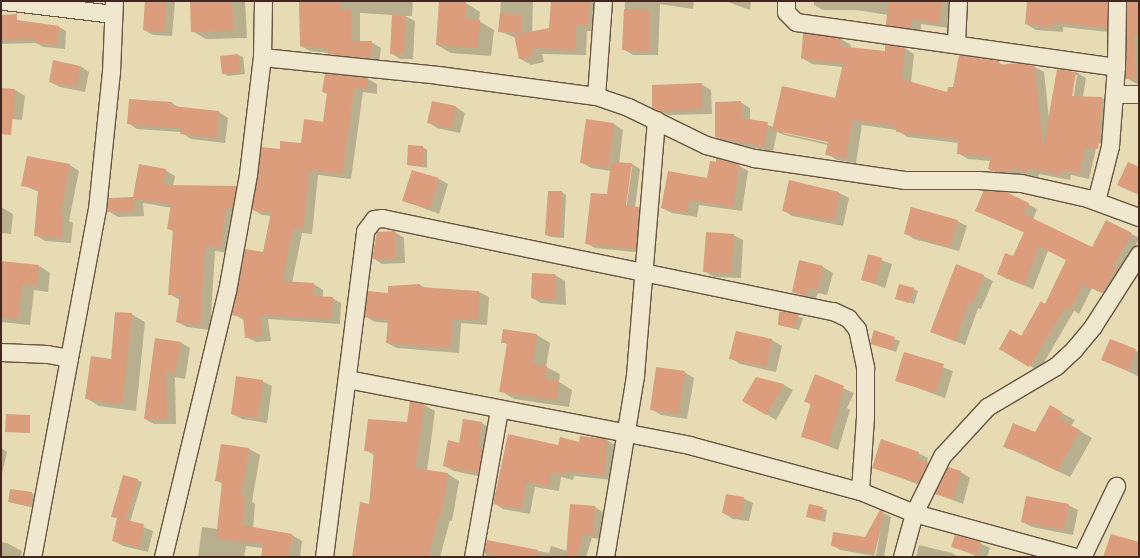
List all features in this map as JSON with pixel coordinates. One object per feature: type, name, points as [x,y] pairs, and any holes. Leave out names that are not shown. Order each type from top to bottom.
[{"type":"street","points":[[4,1],[113,8],[111,72],[97,209],[32,557]]},
{"type":"street","points":[[162,557],[227,291],[248,174],[262,57],[263,1]]},
{"type":"street","points":[[596,96],[603,1]]},
{"type":"street","points":[[786,1],[786,12],[796,22],[956,43],[1116,67]]},
{"type":"street","points":[[956,43],[958,1]]},
{"type":"street","points":[[1096,201],[1110,146],[1116,67],[1117,1]]},
{"type":"street","points":[[262,57],[445,76],[596,96],[656,120],[706,145],[754,158],[905,180],[978,180],[1022,183],[1096,201],[1139,216]]},
{"type":"street","points":[[1114,94],[1139,94]]},
{"type":"street","points":[[605,557],[626,432],[644,272],[656,120]]},
{"type":"street","points":[[324,557],[364,231],[374,219],[382,218],[833,311],[848,318],[857,329],[864,368],[865,417],[860,491]]},
{"type":"street","points":[[902,557],[914,512],[942,456],[987,407],[1056,366],[1074,350],[1093,326],[1139,254]]},
{"type":"street","points":[[1,352],[48,354],[69,358]]},
{"type":"street","points":[[347,379],[499,410],[626,432],[689,445],[860,491],[914,512],[1075,557]]},
{"type":"street","points":[[473,557],[499,410]]},
{"type":"street","points":[[1082,557],[1116,486]]},
{"type":"building","points":[[145,1],[166,1],[164,32],[143,30]]},
{"type":"building","points":[[190,1],[232,1],[233,30],[191,32]]},
{"type":"building","points":[[299,1],[340,1],[340,9],[351,9],[351,41],[372,41],[370,58],[328,54],[328,49],[300,46]]},
{"type":"building","points":[[439,1],[466,2],[465,19],[480,20],[477,48],[436,45]]},
{"type":"building","points":[[551,1],[589,1],[588,26],[576,25],[575,50],[532,48],[533,56],[519,59],[514,35],[549,28]]},
{"type":"building","points":[[888,1],[942,1],[939,23],[912,19],[912,26],[907,28],[886,25]]},
{"type":"building","points":[[1027,1],[1107,1],[1107,28],[1053,22],[1052,27],[1025,24]]},
{"type":"building","points":[[1127,1],[1139,1],[1139,36],[1134,35],[1136,78],[1125,79]]},
{"type":"building","points":[[624,9],[650,10],[649,51],[622,50]]},
{"type":"building","points":[[500,13],[522,15],[521,33],[498,32]]},
{"type":"building","points":[[17,14],[17,20],[59,26],[57,45],[35,43],[35,39],[1,40],[1,15]]},
{"type":"building","points":[[392,14],[405,15],[404,54],[390,54]]},
{"type":"building","points":[[803,33],[841,38],[840,46],[885,51],[885,45],[905,47],[901,79],[947,92],[948,87],[953,87],[959,55],[999,61],[998,65],[1018,63],[1034,66],[1043,149],[1057,69],[1076,72],[1072,96],[1102,97],[1098,149],[1085,147],[1079,174],[1061,170],[1060,175],[1029,168],[1028,172],[1012,168],[1011,172],[992,171],[988,169],[991,157],[957,154],[958,139],[896,132],[897,126],[852,120],[846,158],[825,155],[828,142],[772,130],[782,86],[835,98],[843,63],[801,59]]},
{"type":"building","points":[[238,54],[240,72],[222,74],[220,56]]},
{"type":"building","points":[[53,60],[80,66],[76,87],[49,82]]},
{"type":"building","points":[[325,73],[368,78],[367,89],[354,88],[342,174],[309,170],[303,229],[293,228],[282,281],[314,283],[313,296],[333,297],[331,319],[260,315],[262,336],[245,338],[243,317],[232,315],[245,249],[263,252],[271,212],[252,210],[261,147],[280,149],[280,141],[301,143],[304,119],[323,122],[327,93],[322,92]]},
{"type":"building","points":[[702,83],[702,109],[659,111],[652,108],[652,85]]},
{"type":"building","points":[[1,88],[15,89],[11,135],[1,134]]},
{"type":"building","points":[[129,99],[172,102],[172,106],[219,111],[216,138],[180,134],[181,128],[127,124]]},
{"type":"building","points":[[432,101],[456,106],[451,129],[427,123]]},
{"type":"building","points":[[741,101],[741,118],[768,122],[764,147],[715,137],[715,102]]},
{"type":"building","points":[[586,119],[614,123],[608,167],[580,163]]},
{"type":"building","points":[[408,145],[423,146],[423,166],[407,165]]},
{"type":"building","points":[[27,156],[70,164],[60,216],[63,216],[61,238],[34,236],[38,189],[21,186]]},
{"type":"building","points":[[716,158],[739,164],[733,207],[690,200],[687,213],[661,208],[668,171],[707,178],[710,161],[716,162]]},
{"type":"building","points":[[611,162],[632,163],[626,205],[639,207],[635,249],[585,244],[591,193],[607,194]]},
{"type":"building","points":[[1128,162],[1139,167],[1139,195],[1117,185]]},
{"type":"building","points":[[139,164],[166,169],[163,185],[236,186],[232,208],[226,208],[220,248],[205,246],[200,325],[176,322],[180,295],[168,295],[173,230],[167,229],[171,204],[134,199],[134,211],[107,212],[108,198],[133,197]]},
{"type":"building","points":[[412,170],[439,178],[429,209],[402,201]]},
{"type":"building","points":[[789,180],[839,192],[834,221],[782,211]]},
{"type":"building","points":[[984,190],[1006,192],[1029,203],[1024,214],[1092,247],[1106,220],[1132,233],[1113,266],[1116,268],[1102,293],[1082,284],[1070,310],[1065,307],[1029,367],[999,349],[1010,329],[1021,336],[1041,301],[1045,304],[1066,260],[1039,246],[1024,285],[997,274],[1005,253],[1013,256],[1024,232],[975,211]]},
{"type":"building","points":[[548,191],[562,191],[560,236],[545,235]]},
{"type":"building","points":[[911,207],[958,220],[950,247],[904,234]]},
{"type":"building","points":[[395,231],[395,258],[372,259],[377,232]]},
{"type":"building","points":[[706,232],[734,234],[731,273],[703,272]]},
{"type":"building","points":[[868,254],[882,258],[875,284],[861,280]]},
{"type":"building","points":[[799,260],[823,266],[817,290],[808,288],[806,295],[792,292]]},
{"type":"building","points":[[1,261],[39,265],[36,286],[22,284],[18,319],[1,317]]},
{"type":"building","points":[[956,264],[984,275],[971,305],[968,303],[955,341],[930,332]]},
{"type":"building","points":[[532,273],[555,274],[556,300],[531,298]]},
{"type":"building","points":[[420,284],[420,287],[479,291],[478,320],[452,319],[450,348],[386,343],[388,319],[364,317],[368,291],[388,293],[388,286]]},
{"type":"building","points":[[899,284],[914,288],[909,303],[895,299]]},
{"type":"building","points":[[785,311],[799,314],[794,328],[778,325],[779,312]]},
{"type":"building","points":[[115,312],[132,313],[122,404],[85,399],[91,356],[111,359]]},
{"type":"building","points":[[503,329],[537,334],[532,364],[547,366],[545,379],[559,381],[556,400],[499,392],[507,343],[501,343]]},
{"type":"building","points":[[874,330],[895,337],[891,350],[870,344]]},
{"type":"building","points":[[736,331],[772,339],[766,367],[729,359]]},
{"type":"building","points":[[155,338],[181,342],[175,374],[166,372],[167,419],[144,419]]},
{"type":"building","points":[[1110,339],[1136,349],[1128,371],[1101,360]]},
{"type":"building","points":[[904,352],[944,364],[935,393],[895,381]]},
{"type":"building","points":[[656,367],[685,371],[678,414],[650,410]]},
{"type":"building","points":[[815,374],[844,386],[838,403],[840,404],[828,445],[801,437],[811,403],[804,402]]},
{"type":"building","points":[[236,376],[263,380],[257,418],[231,414]]},
{"type":"building","points":[[756,377],[784,384],[766,415],[742,401]]},
{"type":"building","points":[[410,401],[424,404],[415,468],[448,473],[441,515],[439,515],[428,557],[352,557],[360,502],[369,504],[374,452],[364,451],[368,419],[407,422]]},
{"type":"building","points":[[1050,405],[1062,412],[1059,419],[1080,430],[1057,471],[1030,456],[1003,447],[1013,423],[1035,432]]},
{"type":"building","points":[[6,414],[30,415],[30,433],[5,432]]},
{"type":"building","points":[[463,419],[482,422],[478,446],[482,447],[478,473],[443,466],[448,440],[459,443]]},
{"type":"building","points":[[508,434],[558,445],[560,437],[579,442],[580,436],[607,439],[604,475],[564,471],[563,475],[551,472],[549,486],[526,482],[521,509],[493,504]]},
{"type":"building","points":[[881,439],[919,452],[916,459],[928,462],[917,483],[872,468]]},
{"type":"building","points":[[221,444],[249,448],[241,497],[245,497],[242,525],[292,534],[288,557],[261,557],[263,543],[216,539],[222,482],[215,481]]},
{"type":"building","points":[[948,467],[961,471],[953,499],[934,494]]},
{"type":"building","points":[[123,475],[138,479],[126,519],[111,517]]},
{"type":"building","points":[[10,489],[32,492],[30,506],[8,502]]},
{"type":"building","points":[[726,494],[744,497],[740,517],[722,513]]},
{"type":"building","points":[[1026,496],[1069,504],[1064,530],[1021,522]]},
{"type":"building","points":[[570,504],[595,506],[593,535],[583,534],[576,557],[566,557]]},
{"type":"building","points":[[809,504],[823,507],[820,520],[806,517]]},
{"type":"building","points":[[880,510],[883,511],[875,553],[831,546],[833,532],[865,537]]},
{"type":"building","points":[[117,518],[144,524],[139,547],[112,541]]},
{"type":"building","points":[[1111,534],[1139,542],[1139,557],[1103,557]]},
{"type":"building","points":[[955,535],[981,542],[977,555],[951,547]]},
{"type":"building","points":[[487,540],[538,550],[538,557],[503,557],[484,553]]}]
